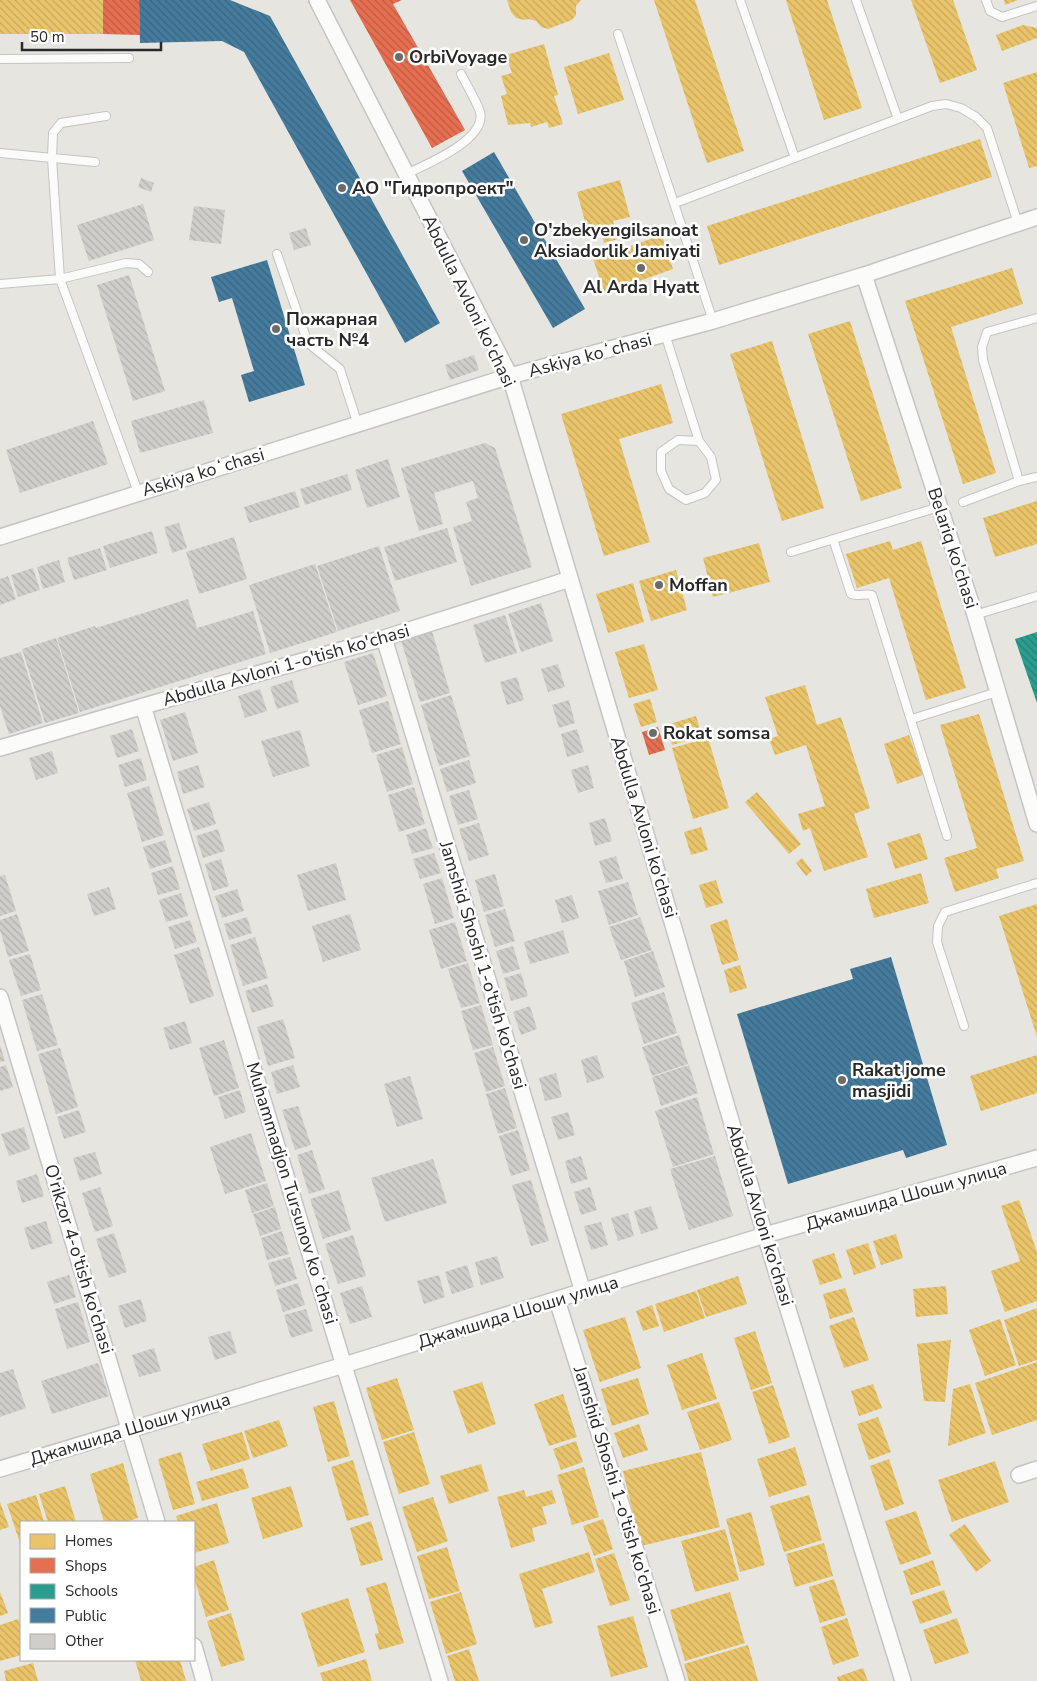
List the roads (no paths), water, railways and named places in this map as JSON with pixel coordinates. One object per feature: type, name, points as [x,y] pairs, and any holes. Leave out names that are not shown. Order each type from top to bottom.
[{"type":"street","name":"Abdulla Avloni ko'chasi","points":[[317,0],[510,376],[765,1235],[903,1681]]},
{"type":"street","name":"Askiya koʻchasi","points":[[0,537],[510,376],[713,322],[864,275],[1037,217]]},
{"type":"street","name":"Belariq ko'chasi","points":[[864,275],[975,615],[1037,824]]},
{"type":"street","name":"Abdulla Avloni 1-o'tish ko'chasi","points":[[0,748],[384,638],[570,580]]},
{"type":"street","name":"Jamshid Shoshi 1-o'tish ko'chasi","points":[[384,638],[583,1292]]},
{"type":"street","name":"Muhammadjon Tursunov koʻchasi","points":[[143,706],[440,1681]]},
{"type":"street","name":"O'rikzor 4-o'tish ko'chasi","points":[[0,997],[157,1521]]},
{"type":"street","name":"Джамшида Шоши улица","points":[[0,1469],[765,1235],[1037,1158]]},
{"type":"street","name":"Jamshid Shoshi 1-o'tish ko'chasi","points":[[557,1300],[677,1681]]},
{"type":"street","points":[[1019,1474],[1037,1469]]},
{"type":"street","points":[[195,1650],[204,1681]]},
{"type":"lane","points":[[740,0],[795,158]]},
{"type":"lane","points":[[856,0],[898,119]]},
{"type":"lane","points":[[986,0],[990,11],[1002,17],[1037,6]]},
{"type":"lane","points":[[618,34],[713,322]]},
{"type":"lane","points":[[0,59],[130,58]]},
{"type":"lane","points":[[406,174],[448,154],[471,136],[480,122],[480,113],[460,74]]},
{"type":"lane","points":[[675,203],[932,106],[946,104],[961,108],[976,116],[987,128],[1018,223]]},
{"type":"lane","points":[[106,116],[61,123],[53,133],[52,158],[60,278],[138,492]]},
{"type":"lane","points":[[0,153],[95,162]]},
{"type":"lane","points":[[276,254],[308,344],[340,369],[358,425]]},
{"type":"lane","points":[[0,284],[60,278],[126,263],[139,264],[148,272]]},
{"type":"lane","points":[[1019,481],[983,360],[982,347],[987,332],[1037,318]]},
{"type":"lane","points":[[664,334],[699,441],[711,457],[716,480],[705,493],[686,500],[668,489],[661,471],[661,452],[678,440],[699,441]]},
{"type":"lane","points":[[963,502],[1019,481],[1037,477]]},
{"type":"lane","points":[[791,552],[939,507]]},
{"type":"lane","points":[[833,539],[851,594],[856,596],[868,593],[872,595],[947,836]]},
{"type":"lane","points":[[975,615],[1037,596]]},
{"type":"lane","points":[[912,719],[997,692]]},
{"type":"lane","points":[[964,1026],[937,942],[938,926],[945,912],[1037,882]]},
{"type":"place","name":"OrbiVoyage","points":[[399,57]]},
{"type":"place","name":"АО \"Гидропроект\"","points":[[342,188]]},
{"type":"place","name":"O'zbekyengilsanoat Aksiadorlik Jamiyati","points":[[524,240]]},
{"type":"place","name":"Al Arda Hyatt","points":[[641,268]]},
{"type":"place","name":"Пожарная часть №4","points":[[276,329]]},
{"type":"place","name":"Moffan","points":[[659,585]]},
{"type":"place","name":"Rokat somsa","points":[[653,733]]},
{"type":"place","name":"Rakat jome masjidi","points":[[842,1080]]}]
